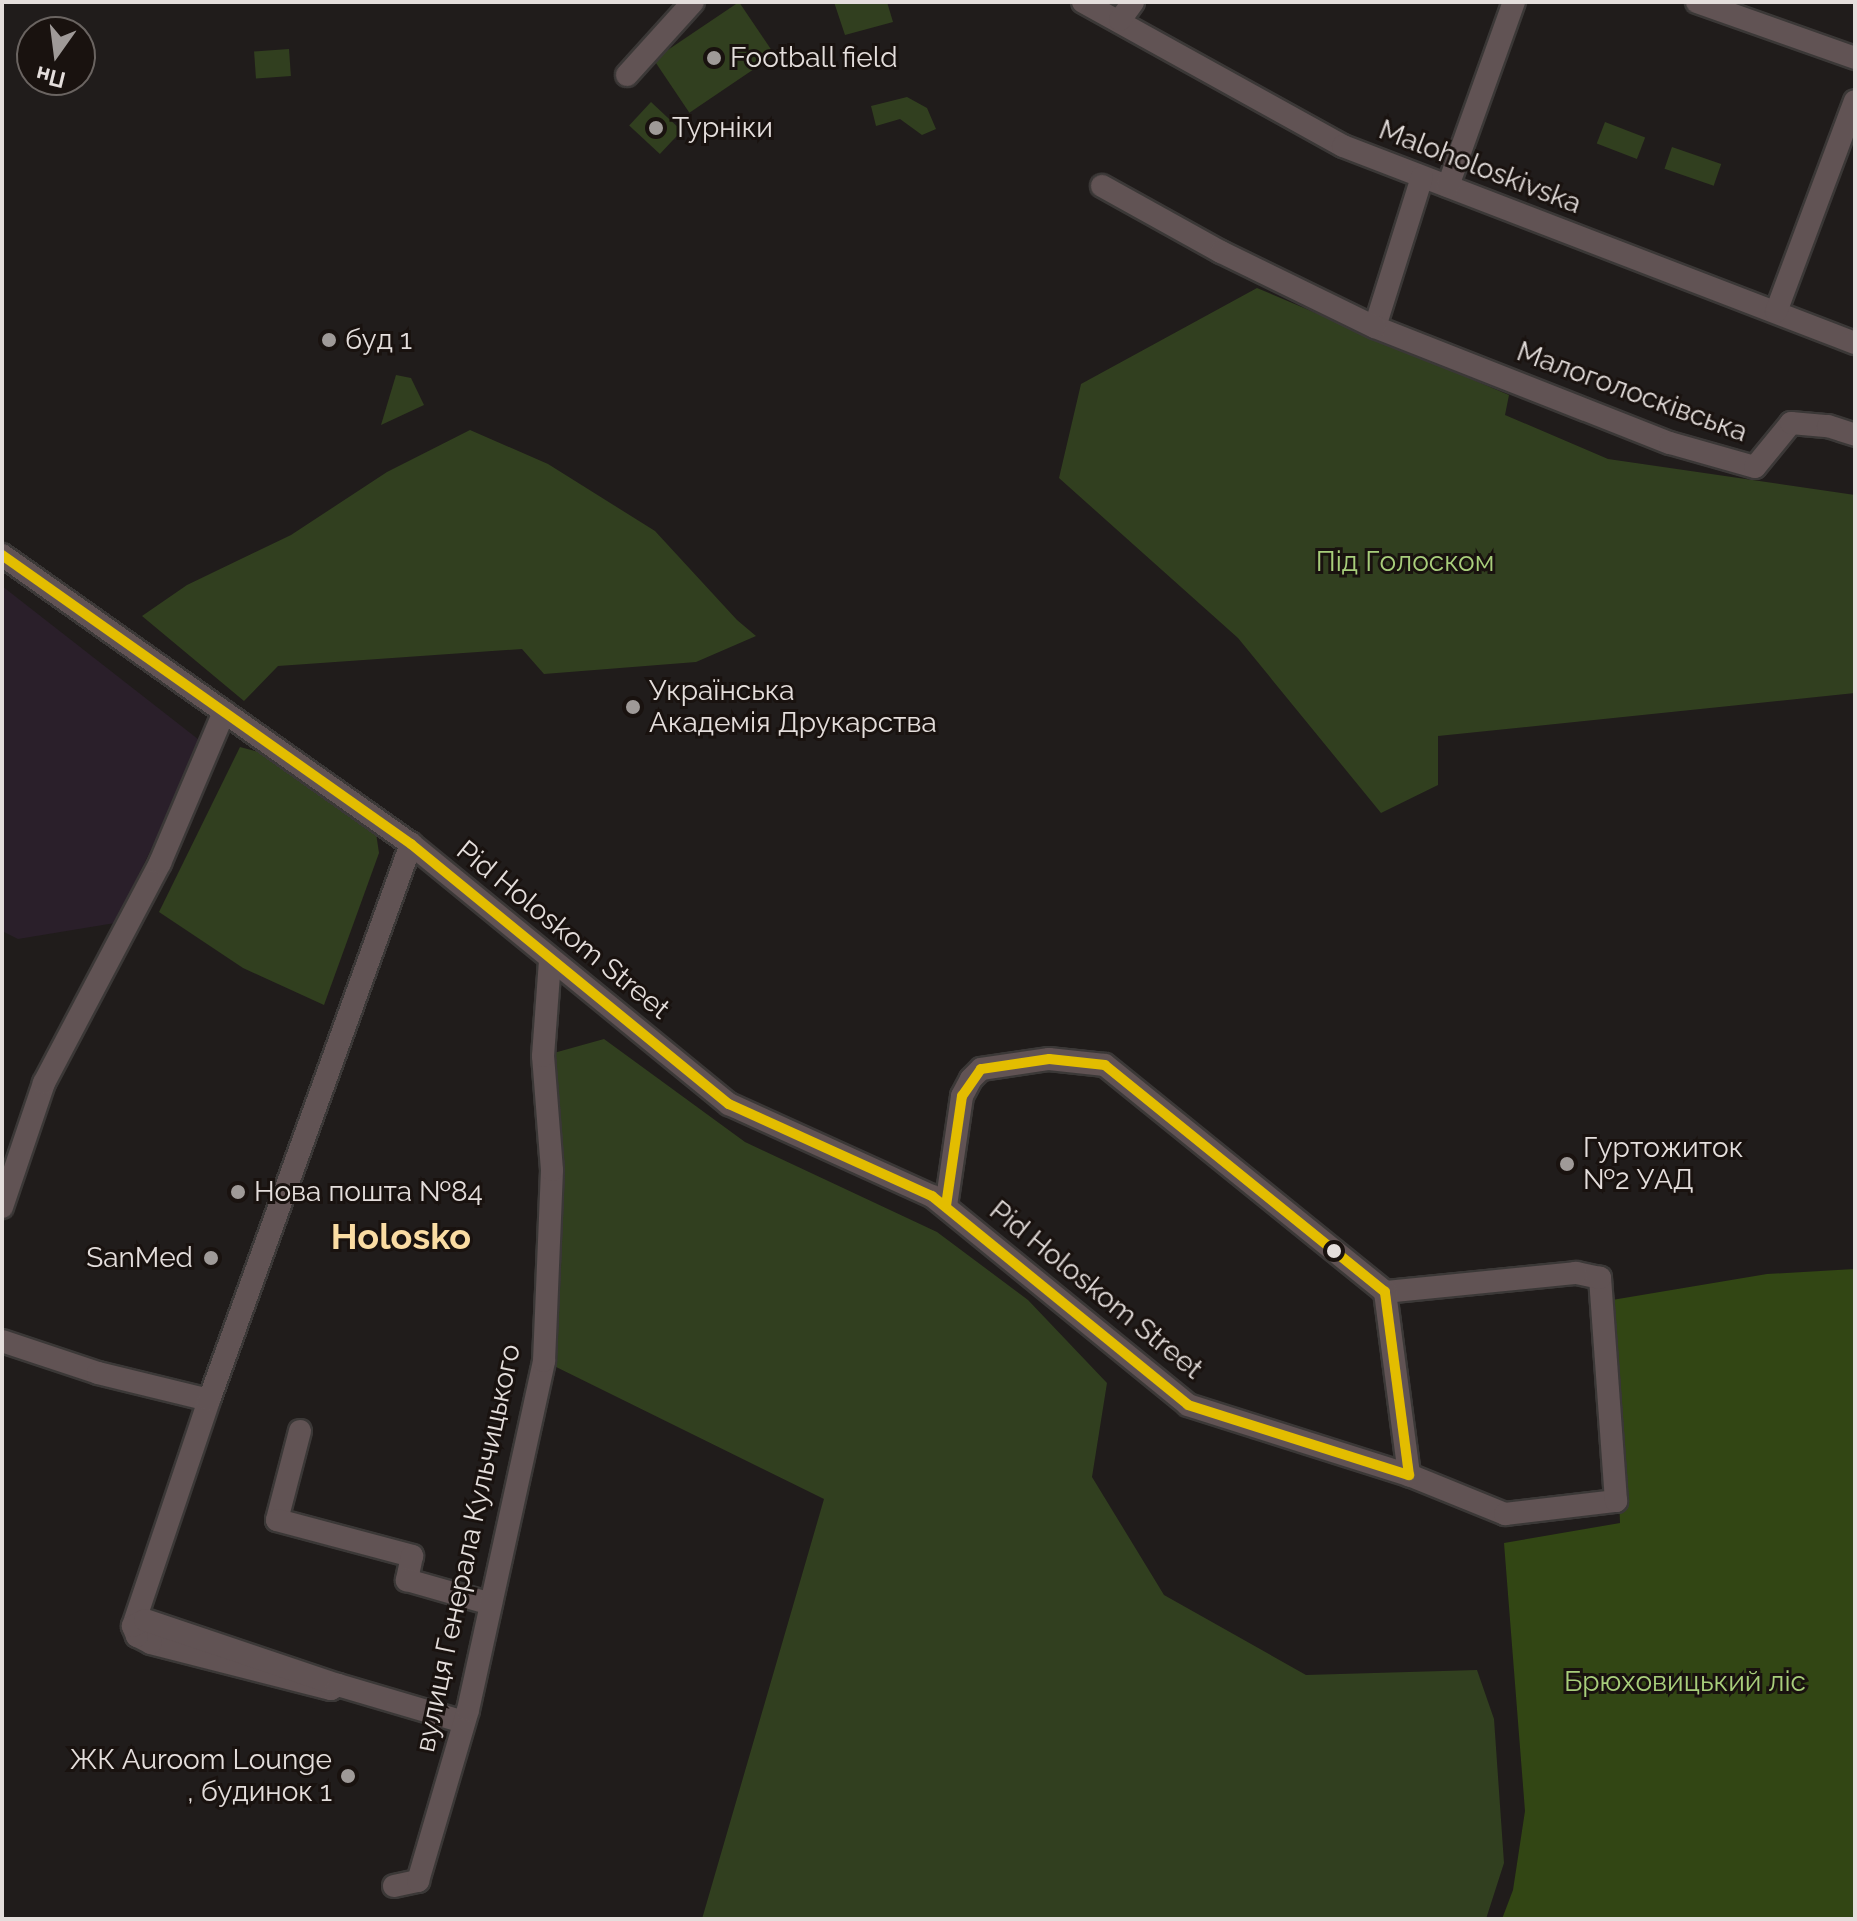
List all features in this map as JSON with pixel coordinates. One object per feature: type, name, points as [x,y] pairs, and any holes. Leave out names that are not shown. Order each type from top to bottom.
[{"type":"street","points":[[627,75],[693,2]]},
{"type":"street","name":"Maloholoskivska","points":[[1083,2],[1126,11],[1343,146],[1855,343]]},
{"type":"street","points":[[1448,186],[1514,2]]},
{"type":"street","points":[[1697,2],[1855,58]]},
{"type":"street","points":[[1776,312],[1855,101]]},
{"type":"street","points":[[1375,327],[1422,177]]},
{"type":"street","name":"Малоголосківська","points":[[1102,186],[1221,252],[1375,327],[1670,443],[1755,467],[1791,423],[1828,426],[1855,435]]},
{"type":"street","name":"Pid Holoskom Street","points":[[2,555],[411,844],[729,1104],[946,1206],[1188,1405],[1409,1475],[1505,1514],[1616,1501],[1600,1278],[1576,1273],[1385,1292]]},
{"type":"street","points":[[2,1207],[44,1083],[160,863],[224,712]]},
{"type":"street","points":[[411,844],[209,1400],[133,1626],[145,1620],[338,1685],[464,1722]]},
{"type":"street","name":"вулиця Генерала Кульчицького","points":[[394,1886],[418,1881],[464,1722],[544,1361],[552,1170],[543,1056],[550,960]]},
{"type":"street","points":[[946,1206],[962,1096],[971,1079],[981,1069],[1049,1059],[1105,1065],[1385,1292],[1409,1475]]},
{"type":"street","points":[[2,1341],[98,1373],[209,1400]]},
{"type":"street","points":[[300,1431],[277,1520],[412,1556],[407,1580],[491,1604]]},
{"type":"shaded area","points":[[2,586],[203,743],[115,923],[18,939],[2,931]]},
{"type":"green space","name":"Football field","points":[[739,2],[775,55],[689,113],[654,60]]},
{"type":"green space","points":[[834,2],[887,2],[893,22],[845,35]]},
{"type":"green space","points":[[289,49],[291,76],[256,78],[254,51]]},
{"type":"green space","points":[[907,97],[927,108],[936,129],[922,135],[900,119],[876,126],[871,106]]},
{"type":"green space","name":"Турніки","points":[[651,102],[682,131],[660,154],[629,125]]},
{"type":"green space","points":[[1605,122],[1645,137],[1637,159],[1597,143]]},
{"type":"green space","points":[[1672,147],[1721,164],[1714,186],[1665,169]]},
{"type":"green space","name":"Під Голоском","points":[[1257,288],[1509,395],[1505,415],[1608,459],[1855,495],[1855,693],[1438,736],[1438,785],[1381,813],[1238,638],[1059,478],[1081,384]]},
{"type":"green space","points":[[396,375],[411,378],[424,405],[381,425]]},
{"type":"green space","points":[[470,430],[548,464],[655,531],[737,620],[756,636],[696,662],[544,674],[522,649],[278,666],[244,701],[142,616],[187,585],[291,535],[387,472]]},
{"type":"green space","points":[[240,747],[267,754],[376,833],[379,853],[324,1005],[243,968],[159,912]]},
{"type":"green space","points":[[604,1039],[745,1142],[937,1232],[1028,1300],[1107,1383],[1092,1477],[1164,1595],[1306,1675],[1477,1670],[1494,1719],[1504,1863],[1486,1919],[702,1919],[824,1499],[544,1361],[543,1056]]},
{"type":"green space","name":"Брюховицький ліс","points":[[1855,1269],[1855,1919],[1502,1919],[1513,1890],[1525,1811],[1504,1543],[1620,1523],[1612,1300],[1767,1274]]},
{"type":"transit line","points":[[2,555],[411,844],[729,1104],[932,1196],[1188,1405],[1409,1475],[1385,1292],[1105,1065],[1049,1059],[981,1069],[962,1096],[946,1206]]},
{"type":"place","name":"Football field","points":[[714,58]]},
{"type":"place","name":"Турніки","points":[[656,128]]},
{"type":"place","name":"буд 1","points":[[329,340]]},
{"type":"place","name":"Українська Академія Друкарства","points":[[633,707]]},
{"type":"place","name":"Гуртожиток №2 УАД","points":[[1567,1164]]},
{"type":"place","name":"Нова пошта №84","points":[[238,1192]]},
{"type":"place","name":"SanMed","points":[[211,1258]]},
{"type":"place","name":"ЖК Auroom Lounge , будинок 1","points":[[348,1776]]},
{"type":"district","name":"Holosko","points":[[401,1237]]}]
